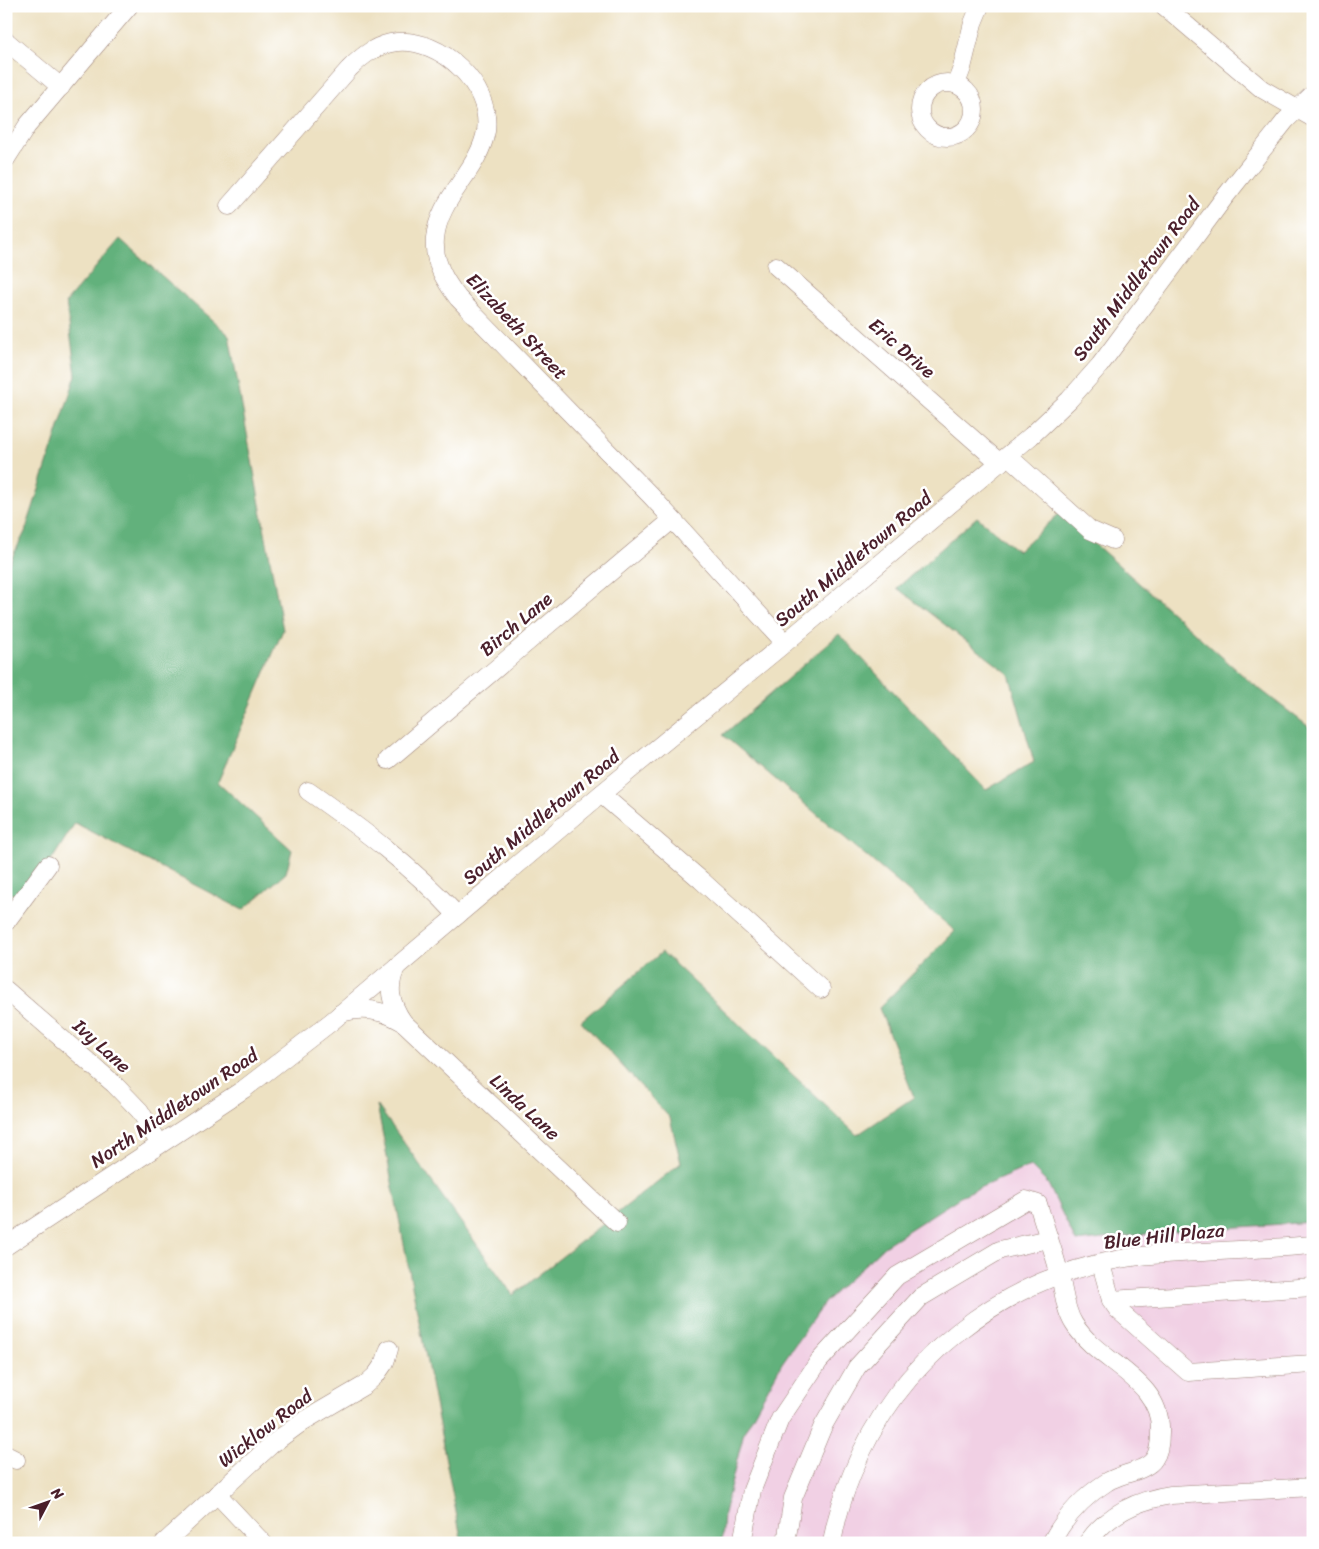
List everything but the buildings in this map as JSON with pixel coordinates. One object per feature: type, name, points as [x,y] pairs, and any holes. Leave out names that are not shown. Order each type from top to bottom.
[{"type":"street","points":[[6,159],[27,126],[129,6]]},
{"type":"street","points":[[956,84],[973,23],[980,6]]},
{"type":"street","points":[[1164,6],[1262,89],[1313,118]]},
{"type":"street","points":[[6,41],[61,87]]},
{"type":"street","name":"Elizabeth Street","points":[[229,206],[349,69],[371,50],[398,42],[413,42],[430,47],[445,55],[472,80],[481,95],[486,129],[476,158],[444,210],[438,224],[435,254],[440,270],[448,284],[458,298],[652,497],[785,643]]},
{"type":"street","name":"South Middletown Road","points":[[359,997],[1004,460],[1050,419],[1086,382],[1200,228],[1277,132],[1313,94]]},
{"type":"street","name":"Eric Drive","points":[[776,266],[1004,460],[1090,530],[1113,540]]},
{"type":"street","name":"Birch Lane","points":[[388,760],[672,520]]},
{"type":"street","points":[[308,791],[385,847],[440,896],[457,915]]},
{"type":"street","points":[[601,794],[701,880],[822,989]]},
{"type":"street","points":[[6,922],[48,865]]},
{"type":"street","name":"Linda Lane","points":[[396,967],[390,986],[390,996],[397,1014],[403,1022],[617,1223]]},
{"type":"street","name":"Ivy Lane","points":[[6,990],[114,1084],[140,1111],[159,1144]]},
{"type":"street","name":"North Middletown Road","points":[[6,1246],[244,1089],[297,1049],[359,997]]},
{"type":"street","name":"Linda Lane","points":[[340,1014],[352,1010],[373,1010],[384,1012],[403,1022]]},
{"type":"street","points":[[742,1543],[752,1490],[780,1419],[819,1361],[897,1276],[1026,1200],[1038,1204],[1060,1275],[1066,1302],[1074,1323],[1086,1338],[1146,1390],[1156,1405],[1161,1422],[1160,1441],[1155,1458],[1150,1464],[1108,1482],[1077,1505],[1058,1528],[1051,1543]]},
{"type":"street","points":[[786,1543],[793,1498],[823,1426],[857,1367],[922,1297],[1000,1250],[1048,1238]]},
{"type":"street","name":"Blue Hill Plaza","points":[[832,1543],[839,1513],[856,1463],[880,1419],[911,1376],[936,1350],[977,1317],[1012,1295],[1060,1275],[1101,1264],[1161,1254],[1313,1245]]},
{"type":"street","points":[[1101,1264],[1110,1300],[1118,1310],[1188,1372],[1313,1364]]},
{"type":"street","points":[[1110,1300],[1313,1287]]},
{"type":"street","name":"Wicklow Road","points":[[164,1543],[272,1444],[302,1422],[365,1385],[376,1375],[385,1362],[389,1349]]},
{"type":"street","points":[[1087,1543],[1100,1528],[1120,1512],[1135,1504],[1153,1498],[1313,1487]]},
{"type":"street","points":[[218,1494],[263,1543]]},
{"type":"shaded area","points":[[1029,1156],[1313,1214],[1313,1543],[707,1543],[759,1381],[871,1243]]},
{"type":"green space","points":[[120,239],[229,335],[283,630],[218,782],[292,850],[286,873],[243,910],[75,823],[24,904],[6,890],[6,569],[25,532],[76,375],[66,302]]},
{"type":"green space","points":[[1060,513],[1248,680],[1313,730],[1313,1222],[1165,1232],[1076,1242],[1048,1184],[1030,1166],[965,1194],[884,1246],[824,1303],[782,1363],[744,1432],[724,1513],[722,1543],[462,1543],[377,1105],[513,1295],[681,1163],[670,1118],[581,1021],[662,952],[857,1135],[914,1097],[879,1008],[955,931],[723,735],[839,634],[986,790],[1034,762],[1009,674],[897,588],[977,517],[1018,551]]}]
